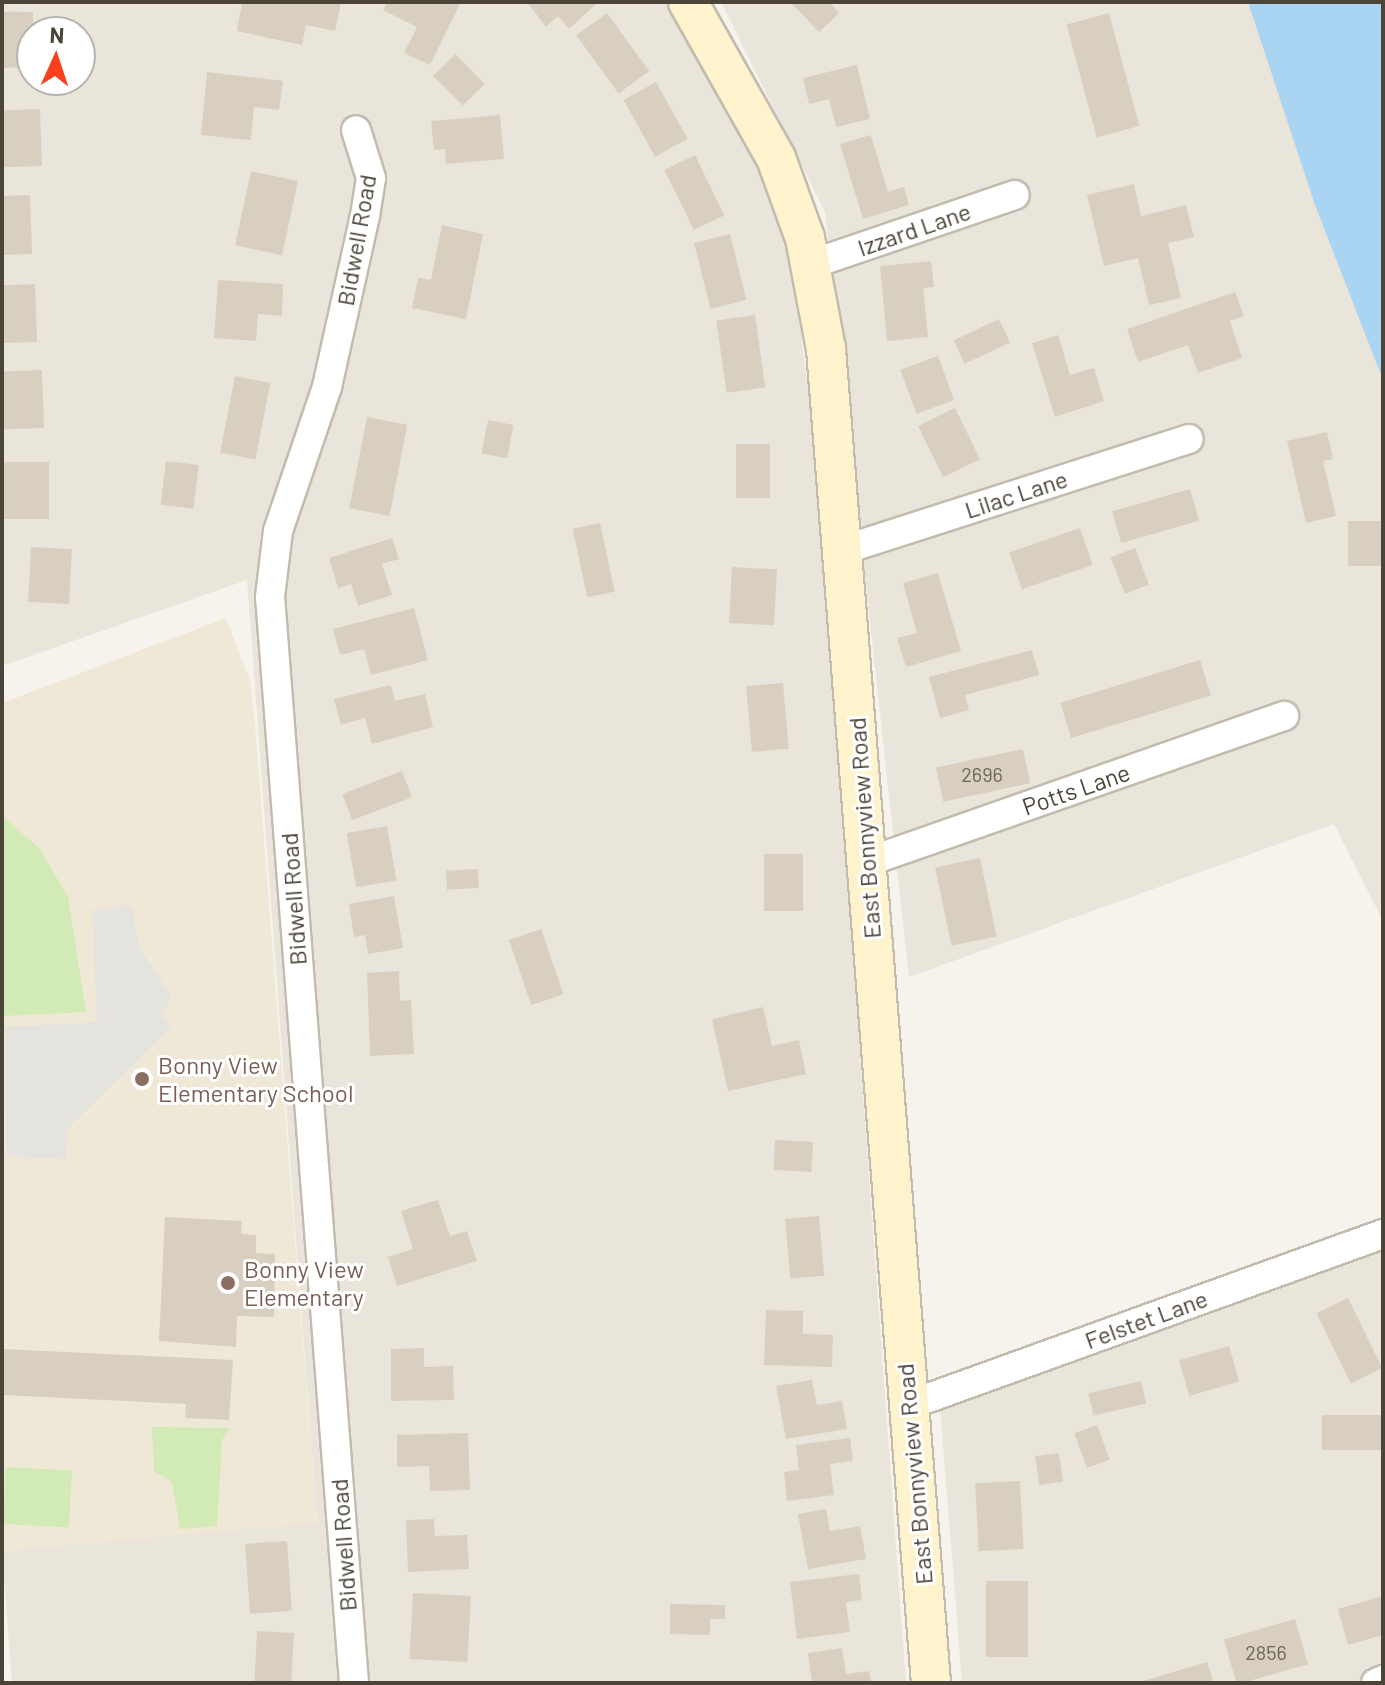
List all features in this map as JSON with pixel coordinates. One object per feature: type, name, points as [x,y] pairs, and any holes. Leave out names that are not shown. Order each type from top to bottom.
[{"type":"street","name":"East Bonnyview Road","points":[[688,2],[761,124],[812,264],[843,550],[931,1683]]},
{"type":"street","name":"Bidwell Road","points":[[354,1683],[270,597],[278,531],[327,387],[369,194],[369,163],[356,130]]},
{"type":"street","name":"Izzard Lane","points":[[812,264],[1015,195]]},
{"type":"street","name":"Lilac Lane","points":[[843,550],[1189,439]]},
{"type":"street","name":"Potts Lane","points":[[867,862],[1284,716]]},
{"type":"street","name":"Felstet Lane","points":[[909,1405],[1383,1234]]},
{"type":"street","points":[[1376,1683],[1383,1680]]},
{"type":"shaded area","points":[[2,2],[666,2],[702,56],[754,156],[792,263],[816,452],[906,1683],[12,1683],[2,1551],[317,1522],[247,580],[2,666]]},
{"type":"shaded area","points":[[721,2],[1248,2],[1383,380],[1383,921],[1334,824],[909,977],[825,212]]},
{"type":"shaded area","name":"Bonny View Elementary School","points":[[226,618],[250,681],[255,725],[317,1523],[2,1551],[2,703]]},
{"type":"shaded area","points":[[131,906],[140,948],[172,997],[161,1014],[171,1027],[68,1128],[66,1159],[7,1156],[5,1027],[97,1022],[92,910]]},
{"type":"shaded area","points":[[1383,1245],[1383,1683],[962,1683],[940,1406]]},
{"type":"green space","points":[[2,816],[39,848],[68,897],[86,1012],[2,1016]]},
{"type":"green space","points":[[152,1427],[230,1428],[222,1440],[217,1526],[180,1529],[172,1482],[154,1471]]},
{"type":"green space","points":[[6,1467],[72,1470],[69,1527],[3,1524]]},
{"type":"water","points":[[1248,2],[1383,2],[1383,380],[1315,205]]},
{"type":"building","points":[[242,2],[341,3],[335,31],[306,25],[302,45],[237,31]]},
{"type":"building","points":[[387,2],[461,2],[430,65],[404,53],[417,27],[383,10]]},
{"type":"building","points":[[527,2],[592,2],[595,5],[569,29],[558,16],[546,27]]},
{"type":"building","points":[[790,2],[829,2],[839,13],[819,32]]},
{"type":"building","points":[[2,11],[33,12],[33,16],[16,16],[16,68],[2,67]]},
{"type":"building","points":[[607,13],[649,71],[619,94],[576,35]]},
{"type":"building","points":[[1109,13],[1139,126],[1097,137],[1066,24]]},
{"type":"building","points":[[455,54],[485,84],[463,106],[433,76]]},
{"type":"building","points":[[857,65],[870,119],[836,127],[829,99],[809,104],[803,78]]},
{"type":"building","points":[[207,72],[283,81],[279,110],[254,107],[251,140],[201,135]]},
{"type":"building","points":[[656,82],[688,139],[655,157],[624,100]]},
{"type":"building","points":[[40,109],[42,166],[4,167],[2,110]]},
{"type":"building","points":[[500,115],[504,159],[446,164],[445,149],[434,150],[431,121]]},
{"type":"building","points":[[871,135],[888,192],[904,187],[909,205],[863,219],[840,144]]},
{"type":"building","points":[[695,155],[724,215],[694,230],[664,170]]},
{"type":"building","points":[[251,171],[298,181],[282,255],[235,245]]},
{"type":"building","points":[[1134,184],[1141,216],[1186,205],[1194,237],[1168,243],[1181,298],[1149,305],[1138,258],[1104,266],[1087,195]]},
{"type":"building","points":[[30,195],[32,254],[4,255],[2,196]]},
{"type":"building","points":[[442,225],[483,234],[466,319],[412,308],[418,278],[431,280]]},
{"type":"building","points":[[730,234],[746,300],[711,309],[694,243]]},
{"type":"building","points":[[931,261],[934,287],[923,288],[928,337],[887,341],[880,266]]},
{"type":"building","points":[[218,280],[283,284],[282,316],[258,314],[256,341],[214,338]]},
{"type":"building","points":[[35,284],[37,342],[4,343],[2,285]]},
{"type":"building","points":[[1235,292],[1244,316],[1230,321],[1242,358],[1198,373],[1188,345],[1138,362],[1127,329]]},
{"type":"building","points":[[755,315],[765,387],[727,393],[716,320]]},
{"type":"building","points":[[999,319],[1010,343],[965,364],[954,340]]},
{"type":"building","points":[[1058,335],[1070,375],[1094,368],[1104,401],[1055,417],[1032,343]]},
{"type":"building","points":[[938,356],[954,400],[916,414],[900,370]]},
{"type":"building","points":[[42,370],[44,428],[4,429],[2,371]]},
{"type":"building","points":[[235,376],[270,383],[255,459],[220,453]]},
{"type":"building","points":[[955,408],[980,459],[943,477],[918,426]]},
{"type":"building","points":[[367,417],[407,425],[390,516],[349,508]]},
{"type":"building","points":[[488,420],[514,425],[507,458],[482,453]]},
{"type":"building","points":[[1327,432],[1333,459],[1323,461],[1336,516],[1306,523],[1287,441]]},
{"type":"building","points":[[736,444],[770,444],[770,498],[736,498]]},
{"type":"building","points":[[166,461],[199,465],[193,509],[161,505]]},
{"type":"building","points":[[2,462],[49,462],[49,519],[2,519]]},
{"type":"building","points":[[1190,489],[1199,521],[1121,543],[1112,511]]},
{"type":"building","points":[[1348,521],[1383,521],[1383,566],[1348,566]]},
{"type":"building","points":[[600,523],[615,591],[587,597],[573,529]]},
{"type":"building","points":[[1080,528],[1093,565],[1022,589],[1009,552]]},
{"type":"building","points":[[392,538],[399,559],[382,564],[392,595],[358,606],[351,584],[338,588],[329,558]]},
{"type":"building","points":[[31,547],[72,549],[69,604],[28,602]]},
{"type":"building","points":[[1135,548],[1149,584],[1125,594],[1111,557]]},
{"type":"building","points":[[732,567],[777,569],[774,625],[729,623]]},
{"type":"building","points":[[938,573],[961,651],[906,667],[897,638],[917,633],[903,583]]},
{"type":"building","points":[[414,608],[428,660],[371,675],[364,649],[340,655],[333,629]]},
{"type":"building","points":[[1032,650],[1039,675],[965,695],[969,710],[940,718],[929,677]]},
{"type":"building","points":[[1200,660],[1211,695],[1071,738],[1060,703]]},
{"type":"building","points":[[783,683],[789,749],[752,752],[746,686]]},
{"type":"building","points":[[391,685],[395,701],[425,694],[433,727],[372,744],[365,718],[341,725],[334,699]]},
{"type":"building","points":[[1023,749],[1030,783],[943,802],[936,768]]},
{"type":"building","points":[[402,771],[412,797],[352,820],[342,794]]},
{"type":"building","points":[[387,826],[397,880],[356,887],[347,833]]},
{"type":"building","points":[[764,854],[803,854],[803,911],[764,911]]},
{"type":"building","points":[[980,858],[997,936],[952,946],[935,868]]},
{"type":"building","points":[[478,869],[479,888],[447,890],[446,871]]},
{"type":"building","points":[[394,896],[403,948],[368,954],[365,935],[354,937],[349,904]]},
{"type":"building","points":[[541,929],[563,994],[531,1005],[509,940]]},
{"type":"building","points":[[399,971],[400,1001],[411,1000],[414,1054],[370,1056],[367,973]]},
{"type":"building","points":[[763,1007],[772,1046],[799,1040],[806,1074],[728,1091],[712,1019]]},
{"type":"building","points":[[775,1140],[813,1142],[811,1172],[773,1170]]},
{"type":"building","points":[[438,1200],[450,1236],[467,1231],[477,1261],[397,1286],[388,1257],[413,1249],[401,1211]]},
{"type":"building","points":[[819,1216],[824,1276],[790,1279],[785,1219]]},
{"type":"building","points":[[165,1217],[242,1221],[241,1234],[256,1235],[256,1253],[275,1254],[274,1317],[237,1316],[236,1347],[159,1341]]},
{"type":"building","points":[[1348,1298],[1382,1368],[1351,1383],[1317,1313]]},
{"type":"building","points":[[766,1310],[803,1311],[803,1334],[833,1335],[832,1367],[764,1365]]},
{"type":"building","points":[[1229,1346],[1239,1382],[1189,1396],[1179,1360]]},
{"type":"building","points":[[424,1348],[424,1367],[453,1366],[454,1400],[391,1401],[391,1349]]},
{"type":"building","points":[[2,1349],[233,1360],[229,1420],[185,1418],[186,1404],[2,1395]]},
{"type":"building","points":[[812,1380],[817,1405],[842,1401],[847,1429],[786,1439],[776,1386]]},
{"type":"building","points":[[1141,1381],[1146,1403],[1094,1416],[1088,1393]]},
{"type":"building","points":[[1322,1415],[1383,1415],[1383,1450],[1322,1450]]},
{"type":"building","points":[[1097,1425],[1110,1460],[1087,1468],[1074,1433]]},
{"type":"building","points":[[468,1433],[470,1490],[430,1491],[429,1466],[397,1467],[397,1435]]},
{"type":"building","points":[[850,1438],[853,1461],[830,1464],[834,1495],[787,1501],[784,1472],[799,1470],[796,1445]]},
{"type":"building","points":[[1059,1453],[1063,1482],[1039,1485],[1035,1456]]},
{"type":"building","points":[[1020,1481],[1024,1549],[979,1551],[975,1483]]},
{"type":"building","points":[[826,1509],[830,1531],[860,1526],[866,1559],[808,1569],[798,1514]]},
{"type":"building","points":[[434,1519],[435,1536],[467,1535],[469,1569],[408,1572],[406,1520]]},
{"type":"building","points":[[287,1541],[292,1611],[250,1614],[245,1544]]},
{"type":"building","points":[[859,1574],[862,1600],[846,1602],[850,1632],[797,1639],[790,1582]]},
{"type":"building","points":[[986,1581],[1028,1581],[1028,1657],[986,1657]]},
{"type":"building","points":[[413,1593],[471,1596],[467,1662],[410,1659]]},
{"type":"building","points":[[1383,1596],[1383,1635],[1348,1645],[1338,1609]]},
{"type":"building","points":[[670,1604],[725,1605],[725,1619],[710,1619],[710,1635],[670,1634]]},
{"type":"building","points":[[1295,1619],[1308,1664],[1236,1683],[1224,1639]]},
{"type":"building","points":[[257,1631],[294,1633],[291,1683],[254,1683]]},
{"type":"building","points":[[842,1648],[846,1674],[869,1671],[871,1683],[812,1683],[808,1653]]},
{"type":"building","points":[[1207,1662],[1214,1683],[1140,1683],[1140,1682]]},
{"type":"place","name":"Bonny View Elementary School","points":[[142,1079]]},
{"type":"place","name":"Bonny View Elementary","points":[[228,1283]]}]
